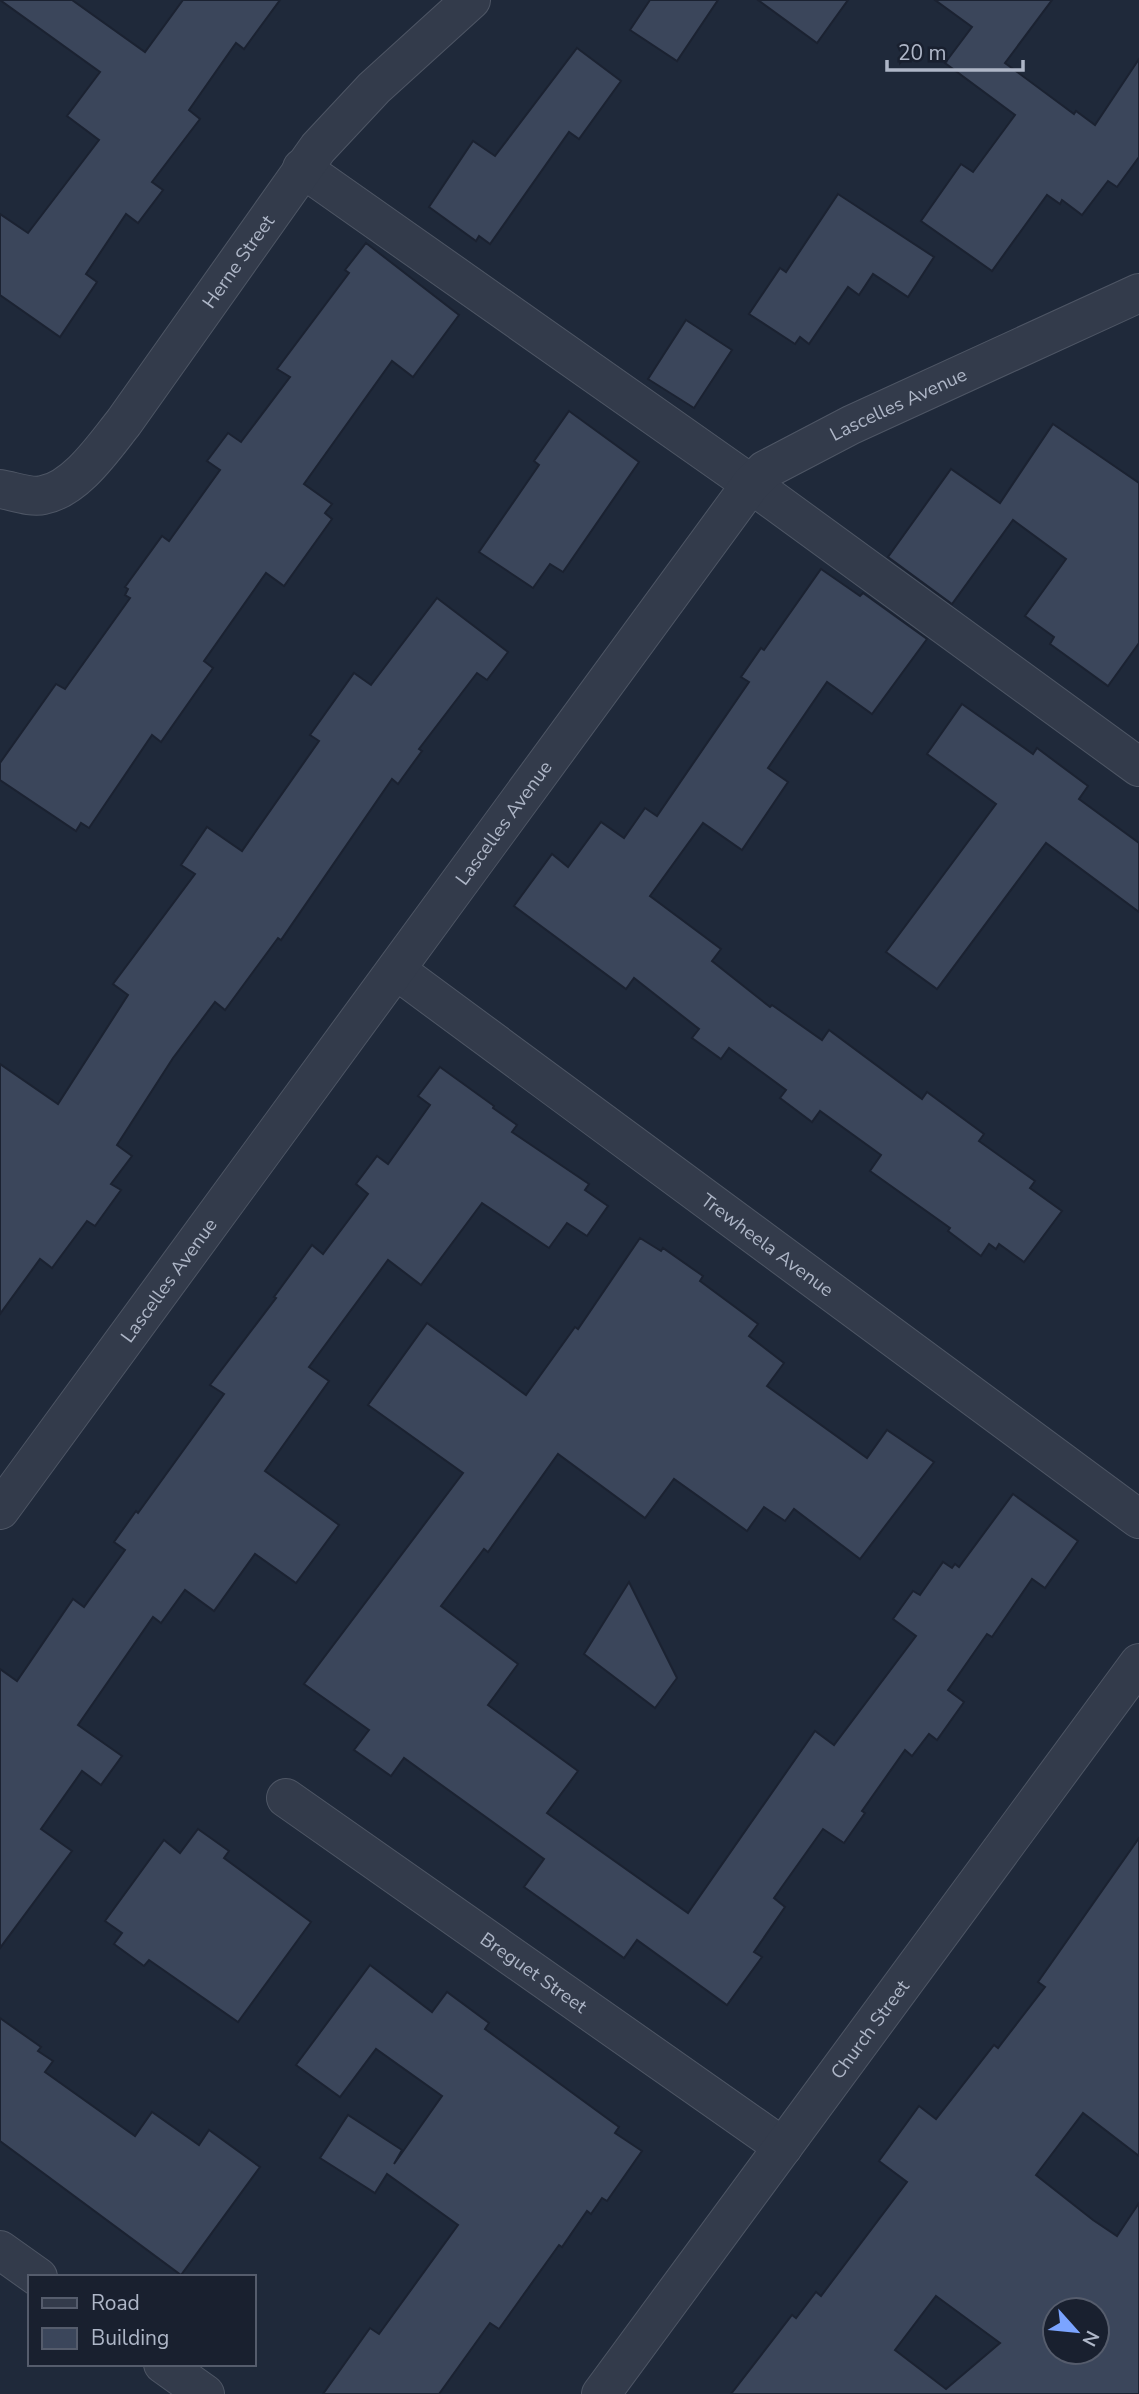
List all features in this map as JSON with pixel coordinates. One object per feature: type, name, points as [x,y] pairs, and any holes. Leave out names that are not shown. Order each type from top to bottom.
[{"type":"street","name":"Herne Street","points":[[0,489],[42,496],[64,487],[91,463],[124,422],[302,168],[374,88],[471,0]]},
{"type":"street","points":[[302,168],[751,484],[1139,767]]},
{"type":"street","name":"Lascelles Avenue","points":[[0,1510],[751,484],[765,470],[851,425],[1139,293]]},
{"type":"street","name":"Trewheela Avenue","points":[[396,970],[1139,1519]]},
{"type":"street","name":"Church Street","points":[[601,2394],[1139,1663]]},
{"type":"street","name":"Breguet Street","points":[[286,1798],[783,2147]]},
{"type":"street","points":[[0,2250],[35,2275]]},
{"type":"street","points":[[166,2366],[205,2394]]},
{"type":"building","points":[[0,0],[72,0],[145,52],[183,0],[280,0],[244,49],[236,43],[189,110],[200,119],[152,182],[163,190],[138,223],[126,214],[86,274],[97,282],[60,337],[0,295],[0,214],[28,233],[99,140],[67,116],[100,72]]},
{"type":"building","points":[[650,0],[718,0],[677,61],[630,30]]},
{"type":"building","points":[[758,0],[848,0],[817,43]]},
{"type":"building","points":[[935,0],[1052,0],[1005,63],[1074,114],[1076,111],[1095,125],[1139,59],[1139,157],[1117,187],[1108,181],[1082,215],[1062,200],[1060,204],[1047,195],[992,271],[921,221],[961,164],[973,172],[1015,115],[945,63],[972,27]]},
{"type":"building","points":[[577,48],[621,81],[579,139],[569,132],[490,244],[479,236],[476,241],[429,207],[473,141],[495,156]]},
{"type":"building","points":[[838,194],[934,257],[908,297],[873,274],[859,295],[848,287],[809,344],[800,337],[795,344],[749,314],[780,268],[786,272]]},
{"type":"building","points":[[366,243],[459,315],[413,377],[392,361],[304,484],[332,504],[325,513],[332,519],[284,586],[266,573],[204,661],[213,668],[161,742],[152,735],[89,828],[81,823],[76,831],[0,780],[0,763],[56,684],[65,689],[130,598],[125,595],[128,589],[125,587],[162,536],[169,541],[220,470],[207,461],[228,433],[241,442],[290,377],[277,369],[349,273],[345,270]]},
{"type":"building","points":[[686,320],[732,350],[694,408],[648,379]]},
{"type":"building","points":[[569,411],[639,462],[563,572],[550,564],[533,588],[479,552],[539,465],[534,461]]},
{"type":"building","points":[[1053,424],[1139,483],[1139,643],[1108,686],[1050,644],[1054,637],[1025,616],[1066,559],[1013,520],[952,604],[888,557],[951,469],[1000,503]]},
{"type":"building","points":[[821,569],[860,596],[863,593],[927,639],[872,714],[827,682],[768,768],[788,782],[742,850],[703,823],[650,896],[721,949],[712,961],[770,1007],[772,1005],[822,1040],[829,1030],[922,1099],[927,1092],[984,1134],[979,1141],[1035,1181],[1030,1188],[1062,1211],[1024,1262],[999,1244],[996,1249],[989,1244],[981,1256],[948,1231],[950,1228],[870,1171],[881,1155],[820,1111],[812,1122],[780,1098],[786,1090],[729,1048],[721,1059],[692,1038],[699,1029],[634,978],[626,989],[514,906],[552,854],[568,867],[601,822],[624,838],[645,808],[657,816],[749,682],[741,677],[761,648],[764,650]]},
{"type":"building","points":[[437,598],[508,652],[487,680],[477,673],[419,749],[422,751],[398,784],[392,779],[281,940],[278,938],[225,1010],[215,1002],[173,1058],[117,1145],[132,1156],[111,1184],[121,1190],[95,1226],[87,1221],[52,1268],[40,1259],[0,1314],[0,1064],[58,1104],[128,995],[113,984],[195,874],[181,865],[207,827],[242,851],[319,741],[310,735],[354,673],[371,685]]},
{"type":"building","points":[[962,704],[1033,754],[1037,748],[1088,786],[1079,799],[1139,843],[1139,912],[1046,843],[937,989],[886,952],[996,804],[927,754]]},
{"type":"building","points":[[440,1067],[517,1125],[512,1132],[589,1184],[585,1190],[608,1206],[587,1236],[567,1223],[549,1248],[482,1203],[421,1285],[388,1260],[309,1367],[329,1381],[265,1471],[339,1525],[296,1583],[255,1554],[214,1611],[185,1590],[161,1623],[153,1617],[78,1725],[122,1756],[101,1785],[82,1771],[41,1829],[72,1851],[0,1948],[0,1669],[17,1681],[73,1599],[84,1607],[125,1550],[114,1542],[224,1394],[210,1385],[276,1298],[274,1297],[312,1245],[323,1254],[368,1194],[356,1184],[377,1156],[388,1164],[430,1105],[418,1096]]},
{"type":"building","points":[[640,1238],[661,1251],[663,1248],[703,1276],[700,1281],[758,1324],[749,1336],[784,1363],[767,1386],[867,1458],[887,1430],[934,1462],[860,1559],[794,1509],[785,1521],[764,1507],[747,1531],[674,1479],[645,1518],[558,1454],[488,1552],[484,1549],[441,1606],[518,1664],[488,1705],[578,1771],[547,1813],[688,1913],[815,1731],[834,1745],[916,1636],[893,1619],[913,1591],[920,1595],[943,1562],[952,1568],[955,1564],[959,1567],[1013,1494],[1078,1541],[1045,1588],[1032,1579],[992,1637],[987,1634],[948,1690],[964,1702],[937,1740],[929,1734],[912,1756],[905,1750],[862,1811],[865,1813],[844,1843],[823,1829],[774,1898],[785,1907],[754,1952],[762,1957],[727,2005],[637,1940],[624,1958],[524,1887],[544,1859],[404,1758],[391,1776],[354,1750],[369,1730],[304,1684],[463,1473],[368,1405],[427,1323],[526,1395],[575,1327],[578,1329]]},
{"type":"building","points":[[629,1582],[677,1678],[655,1708],[584,1654]]},
{"type":"building","points":[[198,1829],[229,1851],[224,1858],[311,1922],[238,2022],[149,1960],[144,1966],[114,1944],[122,1933],[105,1921],[164,1840],[180,1853]]},
{"type":"building","points":[[1139,1838],[1139,2156],[1083,2113],[1036,2175],[1117,2236],[1139,2203],[1139,2394],[731,2394],[792,2315],[796,2318],[816,2292],[821,2296],[907,2182],[879,2161],[919,2106],[936,2119],[994,2045],[998,2048],[1045,1987],[1038,1982]],"holes":[[[936,2296],[1000,2343],[946,2389],[895,2350]]]},
{"type":"building","points":[[370,1965],[432,2012],[447,1992],[489,2023],[485,2029],[619,2127],[615,2133],[642,2151],[607,2201],[602,2198],[591,2214],[587,2211],[562,2247],[559,2245],[499,2329],[490,2323],[439,2394],[323,2394],[370,2328],[379,2334],[458,2225],[387,2174],[375,2193],[320,2158],[348,2115],[402,2150],[394,2164],[442,2096],[376,2049],[340,2097],[296,2065]]},
{"type":"building","points":[[0,2018],[41,2047],[38,2051],[53,2061],[45,2072],[135,2136],[152,2112],[199,2145],[209,2130],[260,2167],[181,2275],[0,2141]]}]
